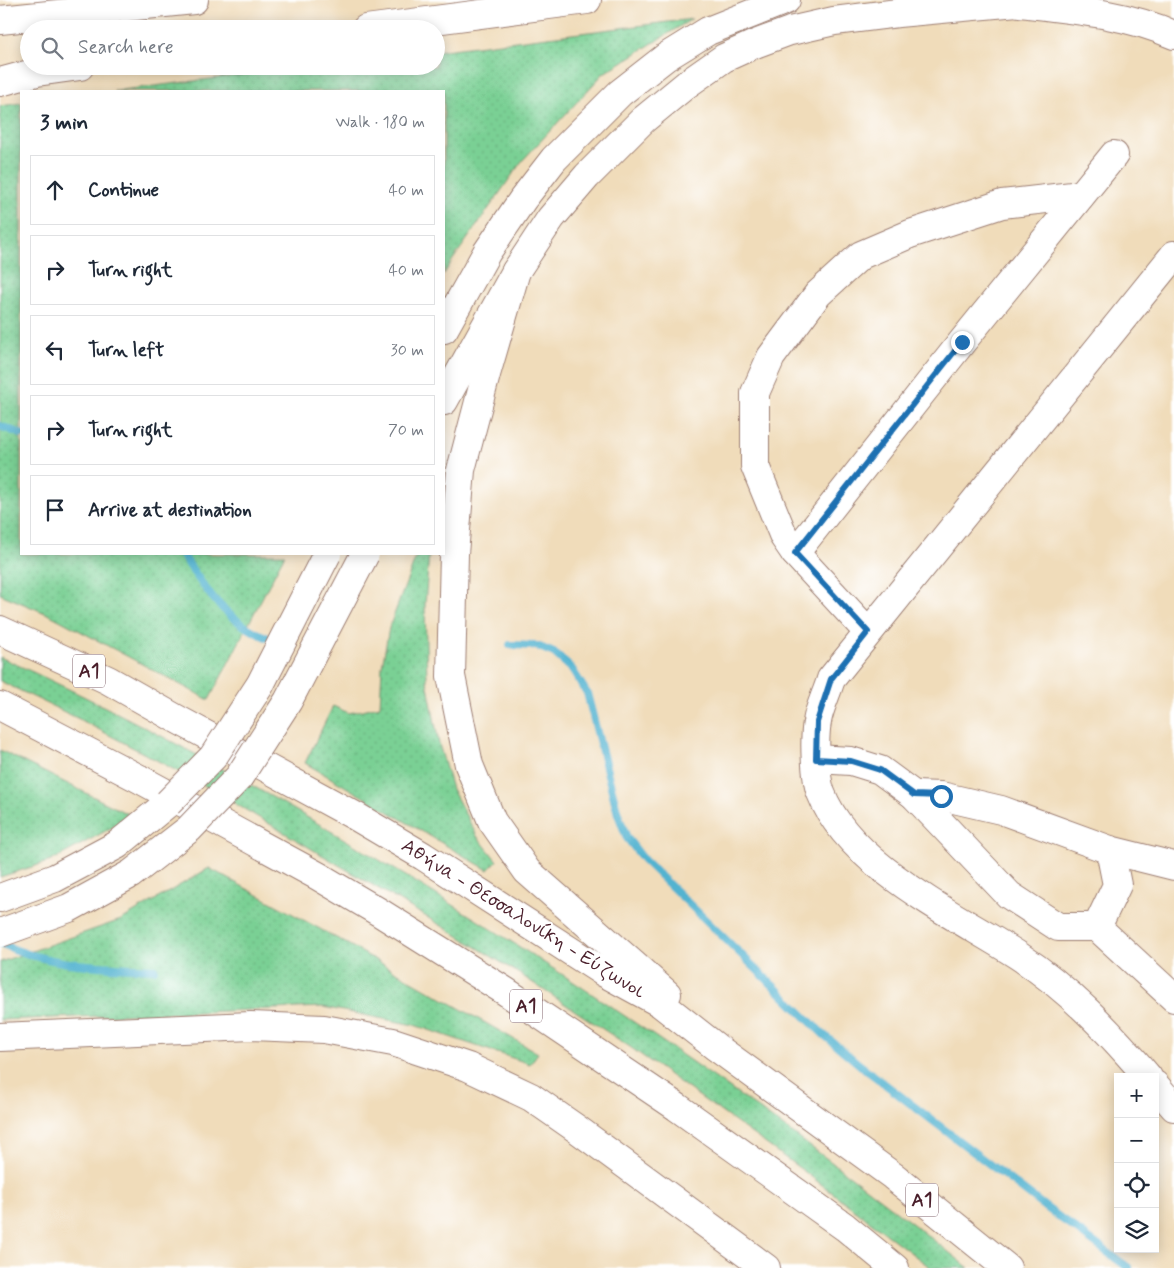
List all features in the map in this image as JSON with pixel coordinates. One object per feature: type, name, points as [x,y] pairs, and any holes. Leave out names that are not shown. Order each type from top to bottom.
[{"type":"main road","points":[[0,20],[194,0]]},
{"type":"main road","points":[[435,20],[587,0]]},
{"type":"main road","points":[[445,327],[487,252],[523,198],[554,159],[620,93],[666,58],[708,32],[786,0]]},
{"type":"main road","points":[[445,399],[516,271],[552,218],[587,176],[643,120],[687,84],[724,58],[790,31],[834,21],[1029,1],[1146,25],[1174,36]]},
{"type":"main road","points":[[0,82],[26,75]]},
{"type":"main road","points":[[795,553],[962,342],[1114,155]]},
{"type":"main road","points":[[868,632],[795,553],[784,537],[755,466],[755,393],[771,357],[818,294],[861,256],[910,234],[1002,204],[1082,195]]},
{"type":"main road","points":[[1144,1073],[1098,1020],[1060,986],[1019,956],[920,896],[864,854],[834,820],[820,792],[816,759],[817,722],[831,679],[1174,255]]},
{"type":"main road","points":[[516,271],[486,371],[461,470],[454,554],[451,676],[469,765],[492,821],[526,870],[635,967],[835,1134]]},
{"type":"main road","points":[[0,898],[55,878],[117,845],[168,802],[213,757],[260,685],[326,555]]},
{"type":"main road","points":[[0,934],[69,908],[131,874],[189,828],[240,777],[288,701],[364,555]]},
{"type":"main road","name":"Αθήνα - Θεσσαλονίκη - Εύζωνοι","points":[[0,630],[108,680],[342,808],[423,856],[603,972],[660,1003],[716,1047],[893,1176],[1007,1268]]},
{"type":"main road","name":"Α1","points":[[0,706],[136,777],[364,903],[504,991],[677,1107],[845,1228],[895,1268]]},
{"type":"main road","points":[[0,720],[136,777]]},
{"type":"main road","points":[[816,759],[851,761],[880,770],[914,795],[1009,895],[1058,927],[1097,927],[1174,998]]},
{"type":"main road","points":[[914,795],[941,796],[1001,810],[1110,850],[1174,866]]},
{"type":"main road","points":[[1097,927],[1117,886],[1110,850]]},
{"type":"main road","points":[[0,1037],[251,1026],[324,1029],[394,1042],[468,1067],[531,1097],[766,1268]]},
{"type":"main road","points":[[1159,1090],[1174,1107]]},
{"type":"green space","points":[[692,19],[604,73],[522,161],[445,272],[445,90],[122,90],[242,75],[445,75],[445,50]]},
{"type":"green space","points":[[20,103],[20,555],[284,555],[209,700],[50,615],[0,594],[0,106]]},
{"type":"green space","points":[[417,555],[429,555],[425,605],[427,681],[439,744],[452,789],[477,836],[497,861],[488,870],[305,763],[333,706],[349,713],[380,706],[382,666],[389,628]]},
{"type":"green space","points":[[0,657],[98,703],[194,753],[335,833],[457,908],[608,1005],[755,1106],[969,1268],[931,1268],[745,1129],[630,1047],[515,971],[207,787],[79,719],[0,681]]},
{"type":"green space","points":[[0,750],[128,814],[122,822],[51,861],[0,877]]},
{"type":"green space","points":[[209,868],[351,946],[538,1053],[530,1064],[414,1025],[323,1007],[0,1020],[0,962],[121,920]]},
{"type":"waterway","points":[[0,426],[20,434]]},
{"type":"waterway","points":[[183,555],[221,607],[246,627],[260,635],[277,641]]},
{"type":"waterway","points":[[510,645],[537,646],[554,653],[572,669],[587,693],[618,814],[627,838],[644,860],[823,1034],[860,1065],[1044,1206],[1129,1268]]},
{"type":"waterway","points":[[0,943],[37,957],[56,961],[95,966],[154,969]]},
{"type":"route","points":[[941,796],[914,795],[880,770],[851,761],[816,759],[817,722],[831,679],[868,632],[795,553],[962,342]]}]
